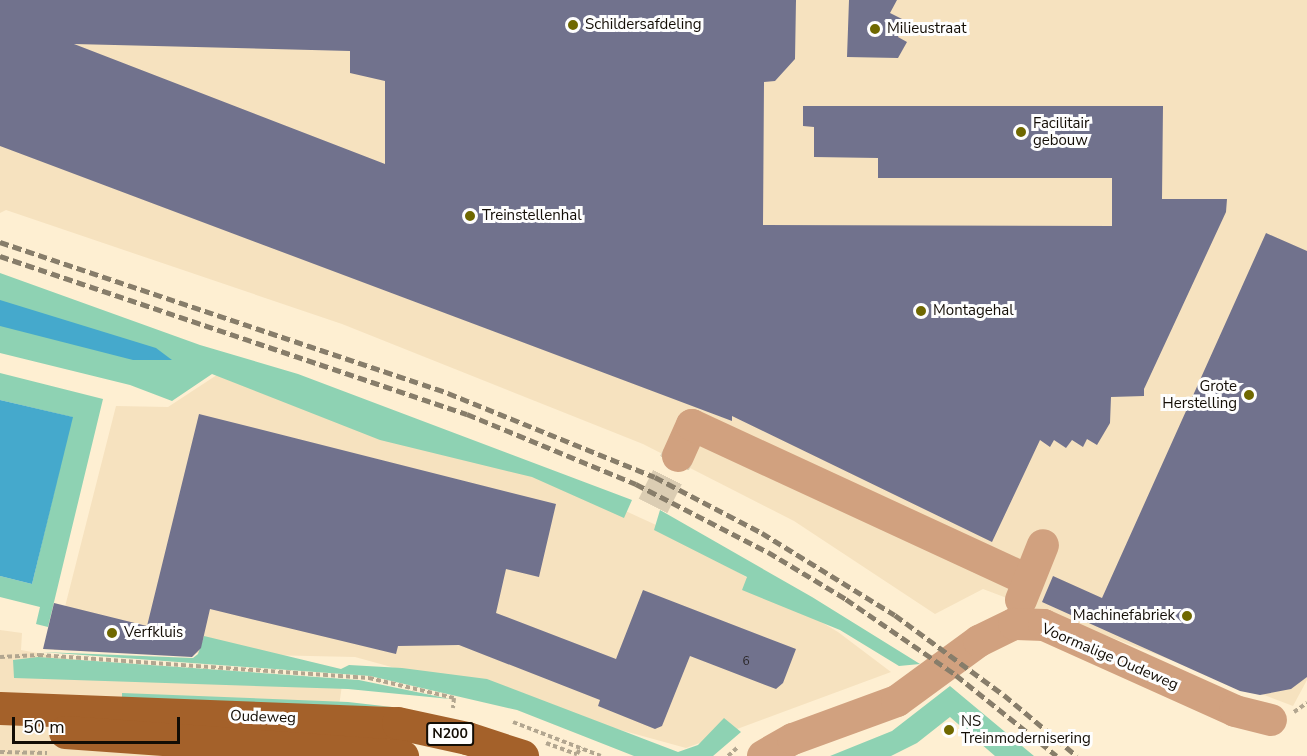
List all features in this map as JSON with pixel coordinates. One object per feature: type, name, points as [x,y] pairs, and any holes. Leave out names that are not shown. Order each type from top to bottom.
[{"type":"main road","name":"Oudeweg","points":[[0,708],[363,720],[531,748]]},
{"type":"main road","name":"Oudeweg","points":[[0,729],[389,755]]},
{"type":"street","points":[[678,456],[692,425],[1028,580]]},
{"type":"street","points":[[1014,624],[1028,580],[1043,545]]},
{"type":"street","name":"Voormalige Oudeweg","points":[[763,756],[801,747],[897,701],[979,641],[1014,624],[1044,625],[1235,711],[1271,720]]},
{"type":"street","points":[[363,720],[377,734],[389,755]]},
{"type":"path","points":[[0,657],[51,656],[369,678],[454,698],[453,709]]},
{"type":"path","points":[[531,748],[577,754],[581,747]]},
{"type":"shaded area","points":[[0,0],[1307,0],[1307,680],[1293,706],[983,589],[935,614],[794,521],[643,444],[342,324],[6,210],[0,213]]},
{"type":"shaded area","points":[[229,367],[536,470],[667,530],[838,632],[891,672],[686,748],[355,657],[54,650],[116,406],[168,407]]},
{"type":"shaded area","points":[[0,630],[22,633],[21,650],[99,664],[342,685],[332,756],[0,756]]},
{"type":"green space","points":[[0,273],[200,345],[298,374],[632,500],[624,518],[532,477],[380,440],[212,374],[172,401],[130,385],[0,353]]},
{"type":"green space","points":[[0,373],[103,399],[48,627],[36,624],[40,607],[0,597],[0,576],[32,584],[72,417],[0,400]]},
{"type":"green space","points":[[660,510],[812,597],[920,664],[899,666],[840,630],[742,590],[747,577],[654,530]]},
{"type":"green space","points":[[204,636],[341,669],[349,665],[402,668],[487,679],[678,752],[698,745],[724,718],[741,732],[713,756],[634,756],[517,710],[370,676],[42,652],[193,658],[198,654]]},
{"type":"green space","points":[[38,657],[359,680],[450,699],[348,689],[14,678],[13,660]]},
{"type":"green space","points":[[950,686],[1034,756],[995,756],[950,717],[917,743],[891,756],[830,756],[892,731]]},
{"type":"green space","points":[[122,693],[348,702],[392,707],[122,700]]},
{"type":"water","points":[[0,300],[156,348],[172,360],[133,360],[0,326]]},
{"type":"water","points":[[0,400],[73,417],[32,584],[0,576]]},
{"type":"building","points":[[0,0],[796,0],[795,59],[775,81],[764,82],[763,225],[1112,226],[1112,178],[878,178],[878,158],[814,157],[814,127],[803,126],[803,106],[1163,106],[1162,199],[1227,199],[1226,212],[1144,389],[1144,396],[1111,397],[1110,423],[1097,445],[1087,439],[1083,447],[1072,440],[1066,448],[1054,440],[1050,447],[1040,440],[992,542],[732,416],[732,421],[0,146]],"holes":[[[74,44],[350,51],[350,73],[385,81],[385,164]]]},
{"type":"building","name":"Milieustraat","points":[[849,0],[897,0],[890,13],[906,21],[898,37],[907,42],[898,58],[847,57]]},
{"type":"building","name":"Grote Herstelling","points":[[1266,233],[1307,251],[1307,677],[1291,689],[1260,695],[1240,691],[1042,602],[1053,576],[1102,598]]},
{"type":"building","points":[[199,414],[556,504],[539,577],[506,569],[496,613],[616,659],[643,590],[796,649],[783,683],[776,689],[690,656],[662,726],[655,729],[598,706],[600,700],[459,645],[398,646],[396,654],[210,609],[201,648],[192,657],[43,649],[54,603],[147,626]]},
{"type":"tunnel","points":[[653,506],[678,456]]},
{"type":"railway","points":[[0,242],[448,393],[655,477],[762,533],[895,615],[1004,695],[1077,756]]},
{"type":"railway","points":[[0,256],[467,414],[636,484],[768,552],[846,599],[956,675],[1057,756]]},
{"type":"place","name":"Schildersafdeling","points":[[573,25]]},
{"type":"place","name":"Milieustraat","points":[[875,29]]},
{"type":"place","name":"Facilitair gebouw","points":[[1021,132]]},
{"type":"place","name":"Treinstellenhal","points":[[470,216]]},
{"type":"place","name":"Montagehal","points":[[921,311]]},
{"type":"place","name":"Grote Herstelling","points":[[1249,395]]},
{"type":"place","name":"Machinefabriek","points":[[1187,616]]},
{"type":"place","name":"Verfkluis","points":[[112,633]]},
{"type":"place","name":"NS Treinmodernisering","points":[[949,730]]}]
